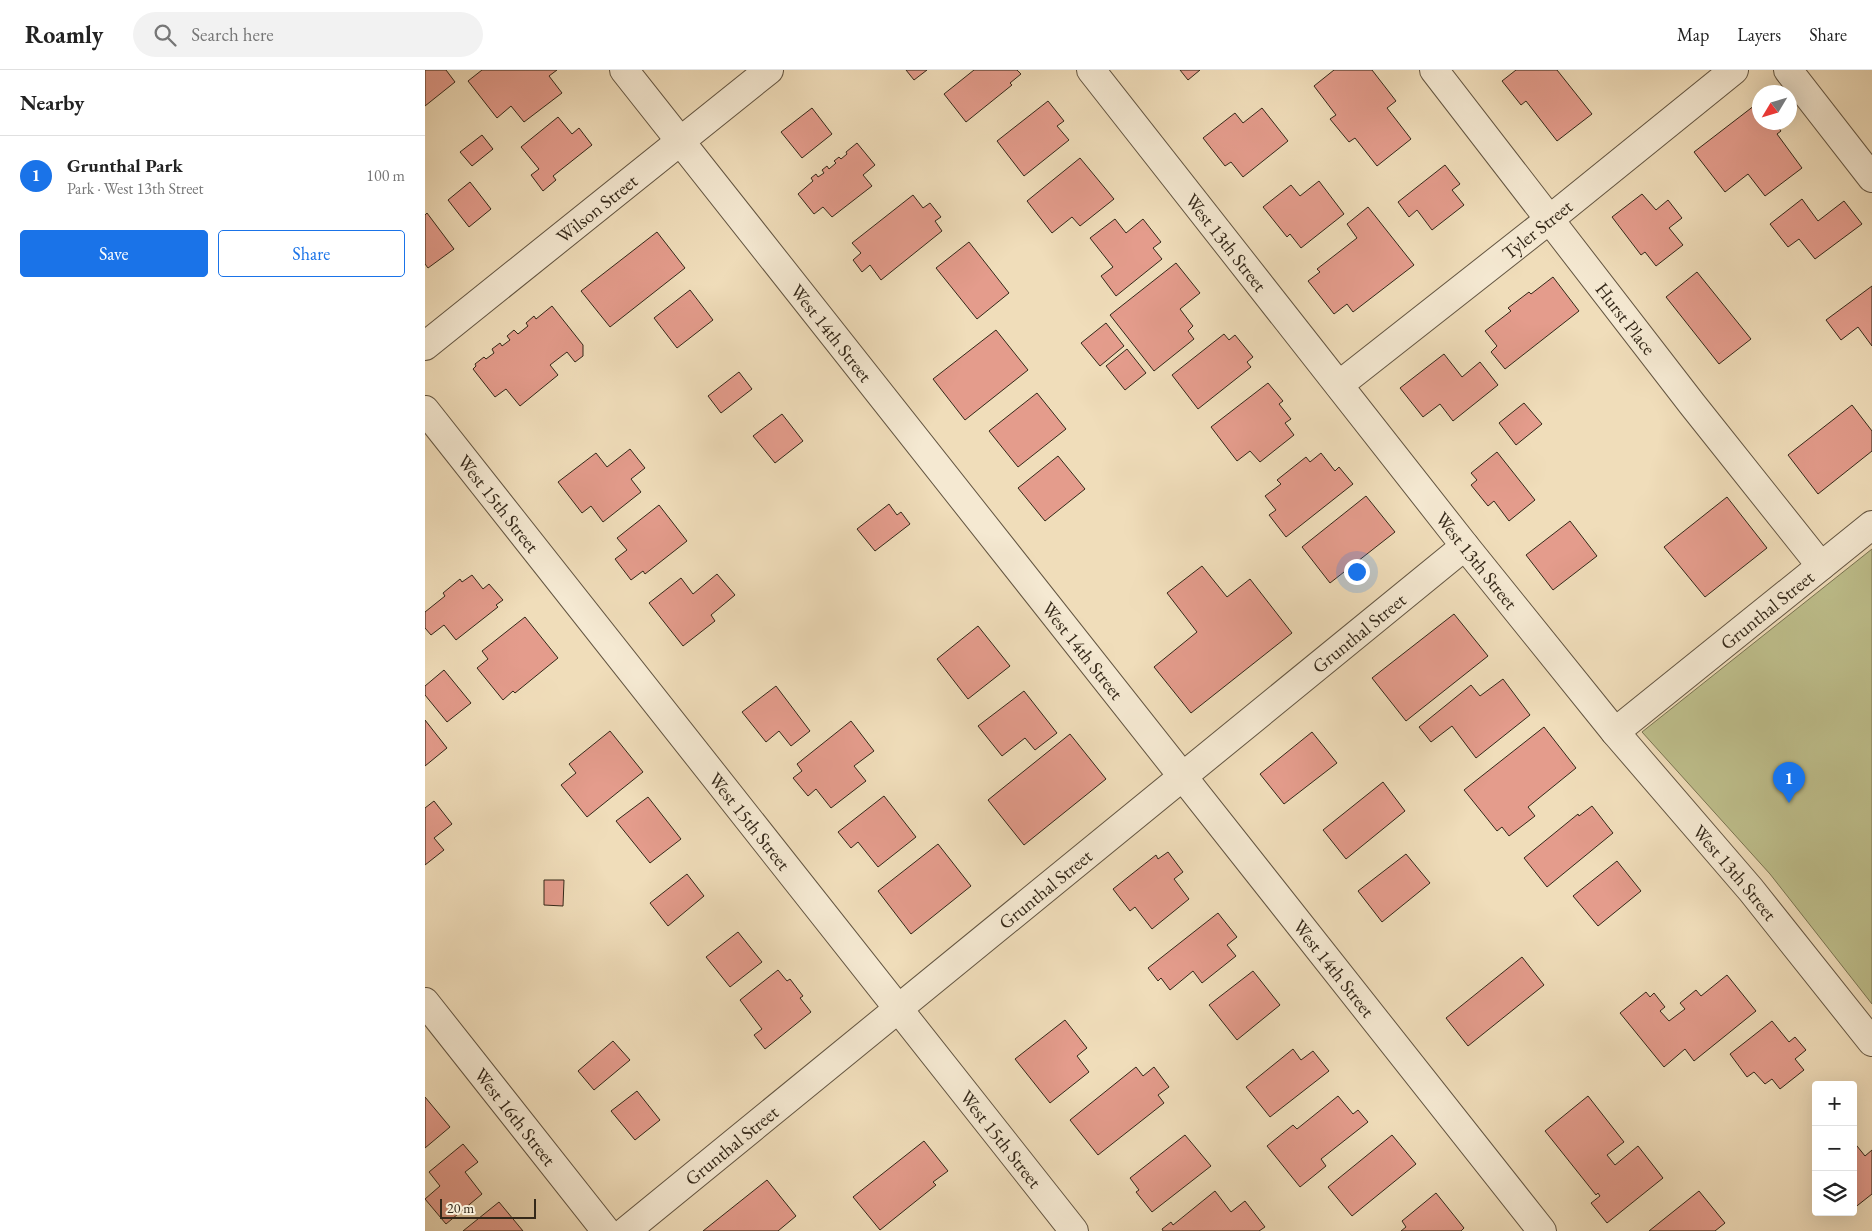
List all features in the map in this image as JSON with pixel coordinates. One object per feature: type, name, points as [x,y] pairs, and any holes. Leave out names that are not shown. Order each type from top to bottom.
[{"type":"street","name":"West 14th Street","points":[[624,70],[1542,1231]]},
{"type":"street","name":"Wilson Street","points":[[425,346],[769,70]]},
{"type":"street","name":"West 13th Street","points":[[1091,70],[1465,546],[1615,732],[1751,890],[1872,1042]]},
{"type":"street","name":"Hurst Place","points":[[1434,70],[1692,404],[1821,566]]},
{"type":"street","name":"Tyler Street","points":[[1339,385],[1550,219],[1734,70]]},
{"type":"street","points":[[1788,70],[1872,178]]},
{"type":"street","name":"West 15th Street","points":[[425,410],[1074,1231]]},
{"type":"street","name":"Grunthal Street","points":[[1615,732],[1872,525]]},
{"type":"street","name":"Grunthal Street","points":[[626,1231],[1465,546]]},
{"type":"street","name":"West 16th Street","points":[[425,1002],[606,1231]]},
{"type":"green space","points":[[1872,549],[1872,1004],[1770,874],[1642,732]]},
{"type":"building","points":[[425,70],[446,70],[455,82],[425,106]]},
{"type":"building","points":[[482,70],[557,70],[549,76],[562,93],[524,122],[511,106],[497,118],[468,81]]},
{"type":"building","points":[[906,70],[927,70],[914,80]]},
{"type":"building","points":[[974,70],[1017,70],[1021,74],[1010,83],[1012,85],[966,122],[944,94]]},
{"type":"building","points":[[1180,70],[1200,70],[1188,80]]},
{"type":"building","points":[[1334,70],[1372,70],[1396,101],[1387,108],[1411,139],[1377,166],[1355,138],[1349,142],[1330,119],[1336,115],[1314,86]]},
{"type":"building","points":[[1516,70],[1557,70],[1592,114],[1557,141],[1526,101],[1521,105],[1502,81]]},
{"type":"building","points":[[1048,101],[1064,121],[1057,126],[1069,140],[1024,176],[997,141]]},
{"type":"building","points":[[1752,107],[1752,130],[1780,130],[1777,134],[1802,168],[1765,196],[1748,174],[1725,192],[1694,152]]},
{"type":"building","points":[[812,108],[832,134],[802,158],[781,132]]},
{"type":"building","points":[[1262,108],[1288,141],[1243,177],[1231,162],[1225,166],[1203,138],[1235,113],[1243,123]]},
{"type":"building","points":[[558,117],[572,134],[579,128],[592,145],[553,176],[556,180],[543,191],[531,175],[539,169],[521,147]]},
{"type":"building","points":[[482,135],[493,149],[472,166],[460,152]]},
{"type":"building","points":[[857,143],[875,165],[863,175],[872,186],[832,217],[823,207],[814,214],[798,194],[813,181],[811,178],[816,174],[818,177],[824,173],[822,170],[827,166],[829,169],[836,163],[834,161],[839,157],[841,159]]},
{"type":"building","points":[[1080,158],[1114,199],[1080,226],[1072,217],[1052,233],[1027,201]]},
{"type":"building","points":[[1445,165],[1460,184],[1452,190],[1464,205],[1432,230],[1417,210],[1409,217],[1398,202]]},
{"type":"building","points":[[1319,181],[1344,214],[1301,248],[1290,234],[1287,237],[1263,207],[1291,185],[1300,196]]},
{"type":"building","points":[[470,182],[491,209],[469,227],[448,200]]},
{"type":"building","points":[[1642,194],[1656,210],[1668,200],[1682,218],[1669,228],[1683,245],[1656,266],[1645,252],[1641,255],[1612,217]]},
{"type":"building","points":[[913,195],[923,208],[930,203],[941,217],[935,221],[942,231],[881,280],[870,265],[862,272],[853,260],[861,253],[852,243]]},
{"type":"building","points":[[1802,199],[1818,221],[1844,201],[1862,224],[1815,259],[1799,239],[1788,247],[1770,224]]},
{"type":"building","points":[[1368,207],[1414,265],[1353,312],[1347,304],[1334,314],[1308,281],[1320,272],[1317,269],[1357,238],[1347,224]]},
{"type":"building","points":[[427,213],[454,249],[428,268],[425,264],[425,215]]},
{"type":"building","points":[[1115,219],[1126,233],[1143,219],[1161,242],[1153,248],[1162,259],[1116,296],[1101,276],[1113,267],[1090,238]]},
{"type":"building","points":[[657,232],[685,268],[610,327],[581,291]]},
{"type":"building","points":[[969,242],[1009,293],[977,319],[936,268]]},
{"type":"building","points":[[1176,263],[1200,293],[1180,309],[1193,326],[1188,331],[1194,339],[1154,371],[1110,315]]},
{"type":"building","points":[[1697,272],[1751,339],[1719,364],[1666,297]]},
{"type":"building","points":[[1553,277],[1579,311],[1505,369],[1491,352],[1497,346],[1485,331],[1511,311],[1508,308],[1529,292],[1531,294]]},
{"type":"building","points":[[1872,286],[1872,346],[1858,327],[1841,340],[1826,320]]},
{"type":"building","points":[[690,290],[713,320],[677,348],[654,318]]},
{"type":"building","points":[[552,306],[583,345],[583,356],[575,362],[567,352],[550,365],[558,375],[520,406],[506,389],[495,397],[473,369],[476,366],[475,364],[484,357],[486,359],[494,353],[492,349],[500,343],[502,346],[510,340],[507,336],[514,330],[518,334],[528,326],[526,323],[534,316],[536,319]]},
{"type":"building","points":[[1106,323],[1124,346],[1100,366],[1081,343]]},
{"type":"building","points":[[996,330],[1028,370],[965,420],[933,379]]},
{"type":"building","points":[[1224,334],[1229,340],[1235,335],[1253,357],[1247,362],[1251,367],[1198,409],[1172,375]]},
{"type":"building","points":[[1127,349],[1146,373],[1125,390],[1106,366]]},
{"type":"building","points":[[1444,354],[1462,377],[1480,362],[1498,385],[1453,421],[1440,404],[1423,417],[1400,388]]},
{"type":"building","points":[[739,372],[752,389],[721,413],[708,396]]},
{"type":"building","points":[[1268,383],[1283,401],[1279,404],[1291,419],[1285,423],[1294,435],[1260,462],[1250,451],[1237,461],[1211,427]]},
{"type":"building","points":[[1037,393],[1066,429],[1018,467],[989,431]]},
{"type":"building","points":[[1524,403],[1542,424],[1516,445],[1499,423]]},
{"type":"building","points":[[1852,405],[1872,431],[1872,451],[1818,494],[1788,455]]},
{"type":"building","points":[[782,414],[803,441],[775,463],[753,436]]},
{"type":"building","points":[[630,449],[645,468],[631,479],[641,492],[603,522],[591,506],[582,513],[558,482],[596,453],[607,467]]},
{"type":"building","points":[[1497,452],[1535,500],[1509,521],[1494,501],[1488,506],[1471,485],[1477,480],[1471,473]]},
{"type":"building","points":[[1321,453],[1335,471],[1339,467],[1353,484],[1286,537],[1269,515],[1276,510],[1265,496],[1281,484],[1277,480],[1306,457],[1310,462]]},
{"type":"building","points":[[1058,456],[1085,489],[1045,521],[1018,488]]},
{"type":"building","points":[[1366,496],[1395,532],[1330,583],[1302,547]]},
{"type":"building","points":[[1727,497],[1767,548],[1705,597],[1664,547]]},
{"type":"building","points":[[889,504],[897,515],[901,512],[910,524],[875,551],[857,529]]},
{"type":"building","points":[[659,505],[687,541],[645,574],[643,571],[631,580],[615,559],[627,550],[617,538]]},
{"type":"building","points":[[1570,521],[1597,556],[1553,590],[1526,555]]},
{"type":"building","points":[[1202,566],[1227,597],[1250,579],[1292,633],[1191,713],[1154,667],[1197,632],[1167,593]]},
{"type":"building","points":[[717,574],[735,595],[711,615],[715,621],[683,646],[649,603],[681,578],[693,594]]},
{"type":"building","points":[[472,575],[483,589],[489,584],[503,600],[496,605],[498,607],[456,640],[444,625],[431,635],[425,628],[425,612],[445,596],[443,593],[460,579],[462,582]]},
{"type":"building","points":[[1454,614],[1488,656],[1406,721],[1372,678]]},
{"type":"building","points":[[525,617],[558,658],[515,693],[513,691],[503,700],[477,668],[488,659],[482,651]]},
{"type":"building","points":[[978,626],[1010,666],[968,699],[937,659]]},
{"type":"building","points":[[444,670],[471,703],[447,722],[425,695],[425,686]]},
{"type":"building","points":[[1503,679],[1530,715],[1476,758],[1452,726],[1431,742],[1419,727],[1471,685],[1480,696]]},
{"type":"building","points":[[776,686],[810,731],[791,746],[779,731],[766,742],[742,712]]},
{"type":"building","points":[[1024,691],[1057,733],[1035,750],[1025,738],[1002,756],[978,726]]},
{"type":"building","points":[[425,720],[447,748],[425,766]]},
{"type":"building","points":[[851,721],[874,751],[854,766],[866,781],[831,808],[816,789],[808,796],[793,778],[802,771],[797,764]]},
{"type":"building","points":[[1544,727],[1576,768],[1528,807],[1535,816],[1509,836],[1502,827],[1497,831],[1464,790]]},
{"type":"building","points":[[610,731],[643,772],[587,817],[561,785],[576,773],[569,764]]},
{"type":"building","points":[[1312,732],[1337,763],[1284,804],[1260,774]]},
{"type":"building","points":[[1070,734],[1106,779],[1024,845],[988,800]]},
{"type":"building","points":[[1383,782],[1405,811],[1346,859],[1323,830]]},
{"type":"building","points":[[884,796],[916,837],[878,867],[858,842],[851,848],[838,832]]},
{"type":"building","points":[[648,797],[681,839],[650,863],[616,821]]},
{"type":"building","points":[[434,801],[452,824],[434,838],[444,850],[425,865],[425,808]]},
{"type":"building","points":[[1592,806],[1613,833],[1547,887],[1524,858],[1578,814],[1579,816]]},
{"type":"building","points":[[938,844],[971,886],[911,934],[878,891]]},
{"type":"building","points":[[1168,852],[1183,872],[1174,879],[1189,899],[1152,929],[1135,907],[1130,911],[1113,889],[1156,855],[1158,859]]},
{"type":"building","points":[[1406,854],[1430,883],[1382,922],[1358,891]]},
{"type":"building","points":[[1617,861],[1641,891],[1598,926],[1573,896]]},
{"type":"building","points":[[687,874],[704,896],[668,926],[650,903]]},
{"type":"building","points":[[544,880],[564,880],[563,906],[544,905]]},
{"type":"building","points":[[1218,913],[1237,937],[1227,945],[1236,956],[1202,983],[1193,971],[1170,990],[1161,978],[1158,981],[1148,968]]},
{"type":"building","points":[[738,932],[762,962],[730,987],[706,957]]},
{"type":"building","points":[[1522,957],[1544,985],[1468,1046],[1446,1018]]},
{"type":"building","points":[[778,970],[787,981],[790,979],[803,996],[800,998],[811,1012],[765,1049],[754,1035],[762,1029],[740,1000]]},
{"type":"building","points":[[1253,971],[1280,1005],[1237,1040],[1209,1005]]},
{"type":"building","points":[[1727,975],[1756,1011],[1694,1061],[1685,1049],[1664,1067],[1620,1013],[1646,992],[1650,997],[1654,993],[1665,1007],[1660,1011],[1669,1021],[1685,1009],[1680,1003],[1696,990],[1701,996]]},
{"type":"building","points":[[1065,1020],[1087,1048],[1077,1056],[1089,1072],[1050,1103],[1015,1059]]},
{"type":"building","points":[[1772,1021],[1789,1042],[1795,1037],[1806,1050],[1795,1059],[1804,1070],[1780,1089],[1772,1079],[1765,1084],[1754,1072],[1747,1077],[1730,1054]]},
{"type":"building","points":[[613,1041],[630,1060],[594,1090],[578,1071]]},
{"type":"building","points":[[1293,1049],[1301,1060],[1313,1051],[1329,1071],[1270,1117],[1246,1087]]},
{"type":"building","points":[[1136,1067],[1143,1076],[1154,1067],[1169,1087],[1158,1095],[1164,1103],[1098,1155],[1070,1120]]},
{"type":"building","points":[[637,1091],[660,1120],[635,1140],[611,1111]]},
{"type":"building","points":[[1338,1096],[1353,1114],[1358,1110],[1368,1122],[1321,1159],[1326,1166],[1300,1187],[1267,1146],[1293,1125],[1297,1129]]},
{"type":"building","points":[[1588,1096],[1624,1142],[1607,1155],[1615,1165],[1638,1146],[1663,1178],[1607,1223],[1591,1203],[1600,1196],[1598,1193],[1596,1195],[1545,1131]]},
{"type":"building","points":[[425,1097],[450,1127],[425,1148]]},
{"type":"building","points":[[1185,1135],[1211,1166],[1152,1212],[1136,1192],[1139,1190],[1130,1178]]},
{"type":"building","points":[[1392,1135],[1416,1164],[1352,1216],[1328,1187]]},
{"type":"building","points":[[924,1141],[948,1171],[933,1182],[936,1185],[880,1230],[853,1197]]},
{"type":"building","points":[[463,1144],[478,1162],[465,1172],[482,1194],[446,1224],[425,1199],[440,1186],[429,1172]]},
{"type":"building","points":[[1857,1146],[1865,1156],[1872,1150],[1872,1194],[1857,1206]]},
{"type":"building","points":[[767,1180],[796,1216],[778,1231],[703,1231]]},
{"type":"building","points":[[1215,1191],[1231,1212],[1245,1201],[1265,1227],[1259,1231],[1163,1231],[1162,1229],[1171,1222],[1173,1225]]},
{"type":"building","points":[[1699,1191],[1725,1223],[1715,1231],[1649,1231]]},
{"type":"building","points":[[1436,1193],[1464,1228],[1461,1231],[1401,1231],[1406,1227],[1402,1221]]},
{"type":"building","points":[[499,1202],[523,1231],[463,1231]]},
{"type":"place","name":"Grunthal Park","points":[[1789,803]]}]
